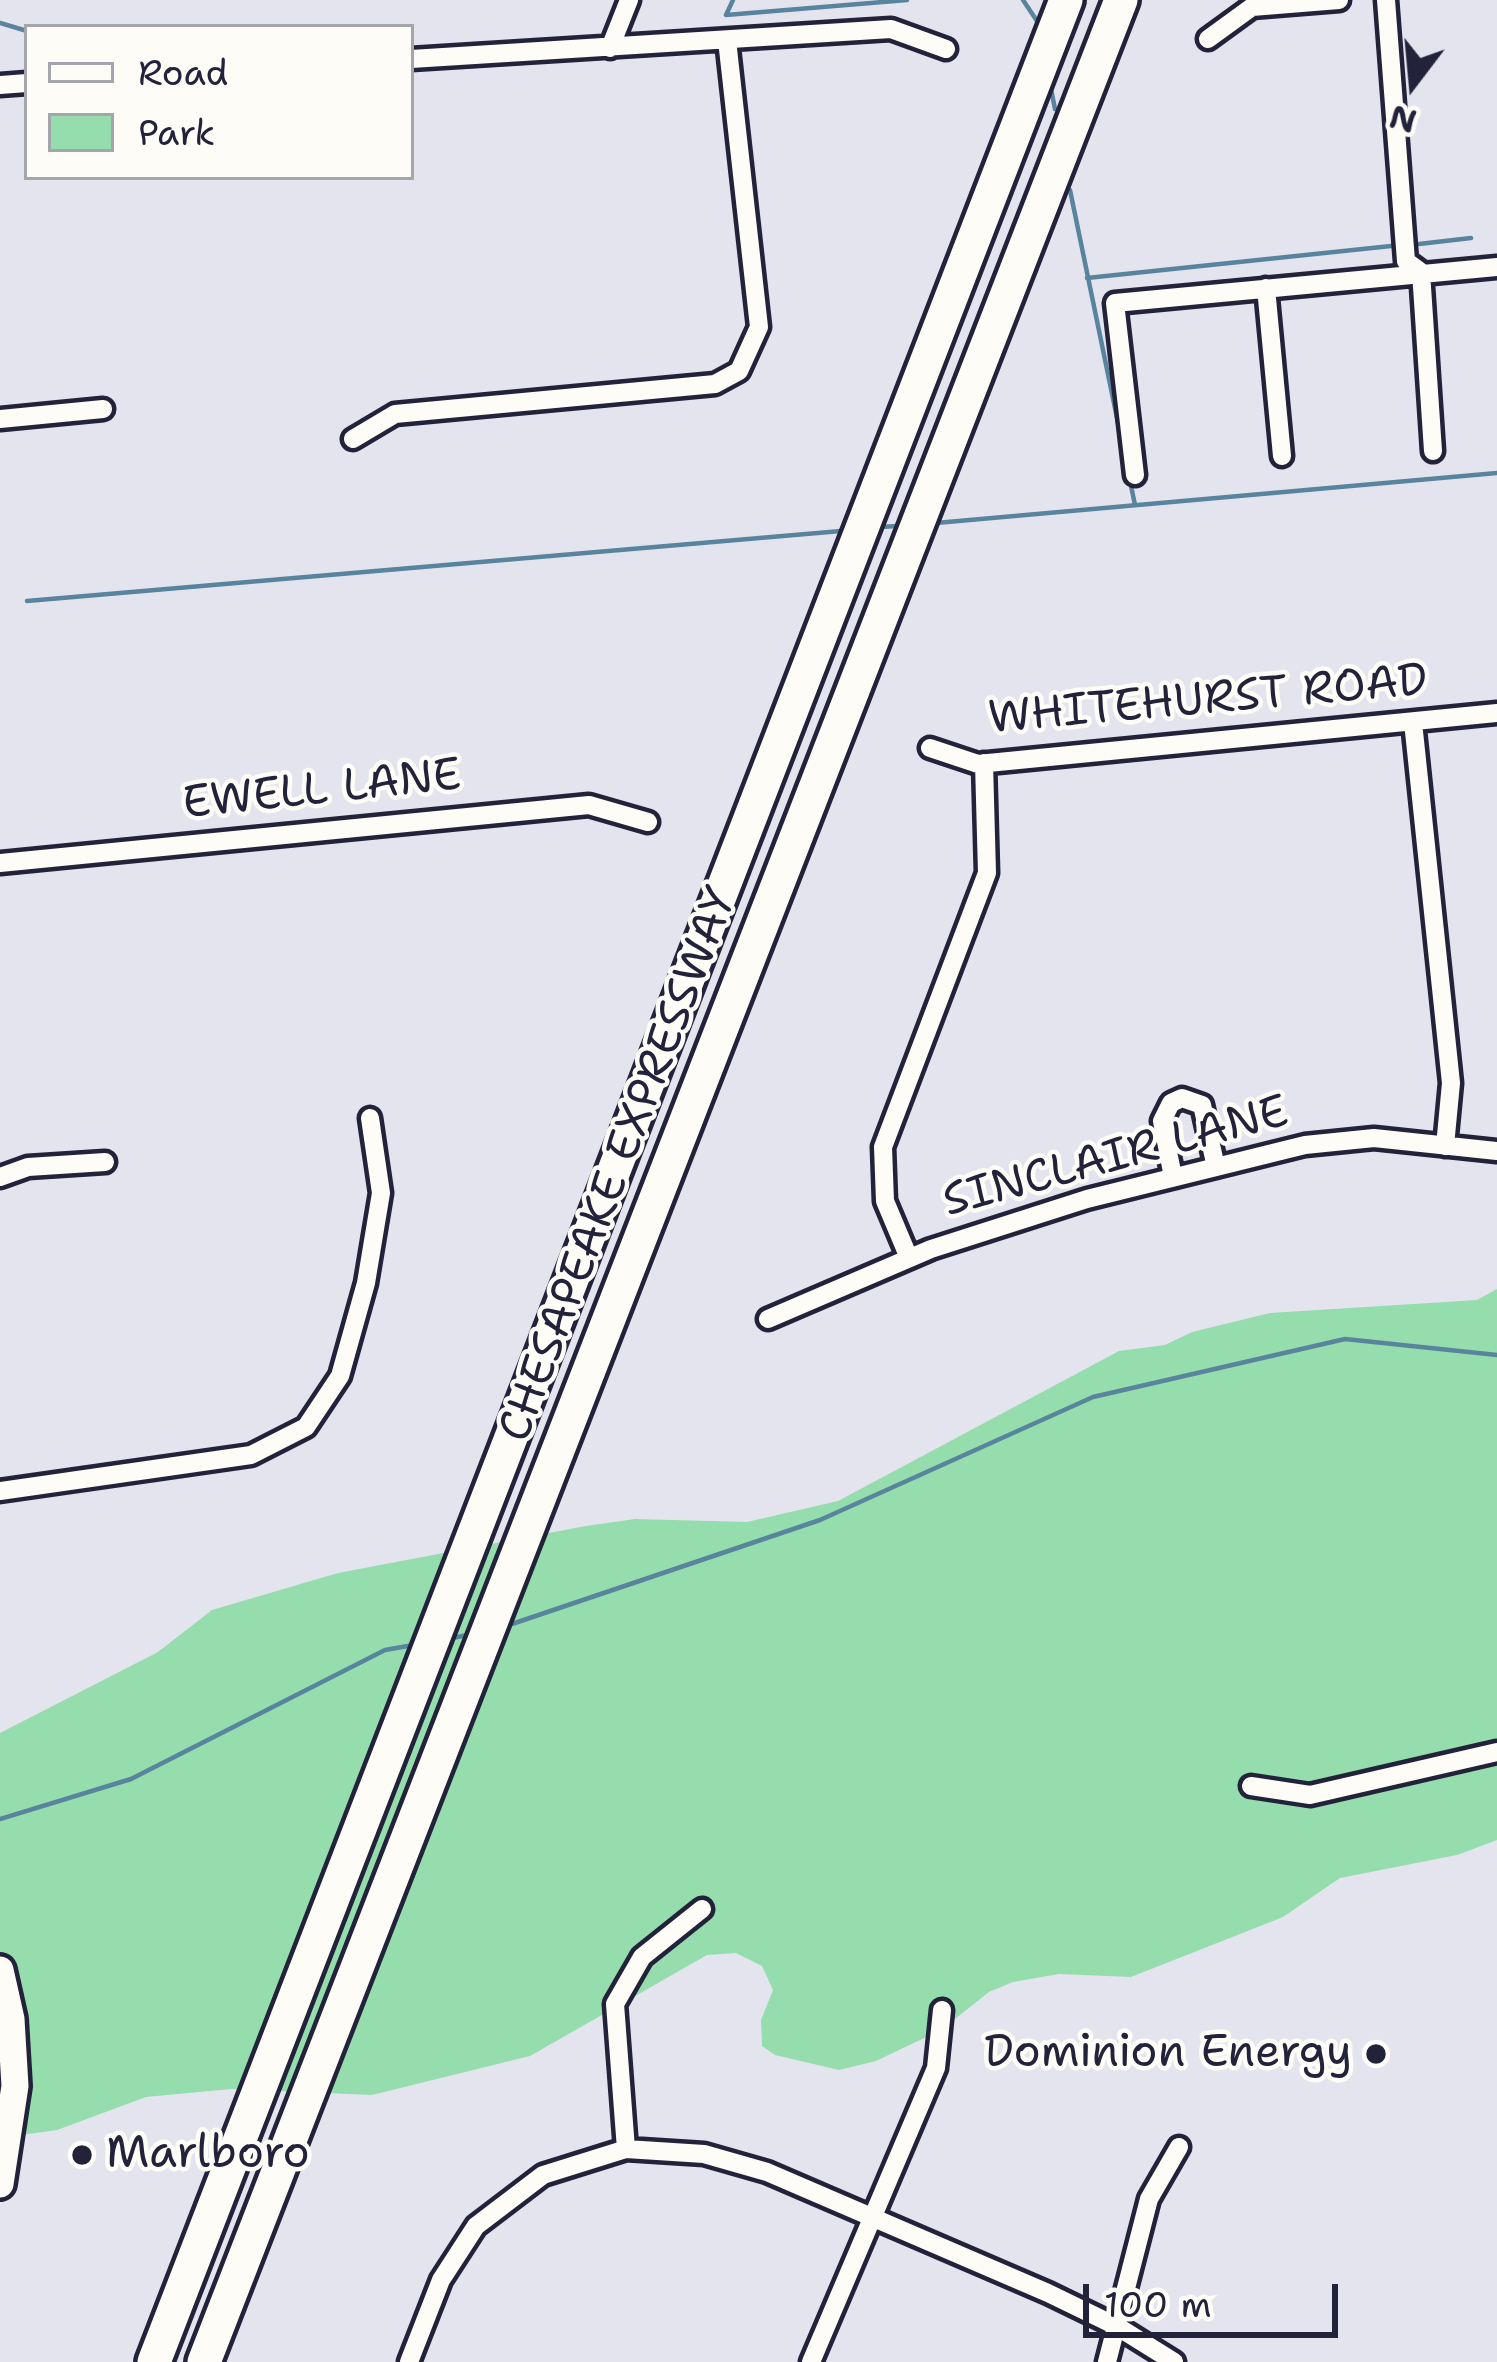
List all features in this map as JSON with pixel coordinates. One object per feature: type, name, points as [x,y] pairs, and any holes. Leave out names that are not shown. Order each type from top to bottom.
[{"type":"highway","name":"CHESAPEAKE EXPRESSWAY","points":[[204,2362],[1121,0]]},
{"type":"highway","points":[[1074,120],[1136,0]]},
{"type":"highway","name":"CHESAPEAKE EXPRESSWAY","points":[[154,2362],[1062,8]]},
{"type":"street","points":[[610,48],[629,0]]},
{"type":"street","points":[[1208,39],[1252,8],[1339,0]]},
{"type":"street","points":[[1386,0],[1406,261],[1421,272],[1433,451]]},
{"type":"street","points":[[414,59],[891,28],[946,50]]},
{"type":"street","points":[[353,439],[395,414],[716,384],[739,370],[759,327],[727,40]]},
{"type":"street","points":[[1135,475],[1115,303],[1497,267]]},
{"type":"street","points":[[1266,288],[1282,456]]},
{"type":"street","points":[[0,418],[103,410]]},
{"type":"street","name":"WHITEHURST ROAD","points":[[930,748],[959,761],[984,763],[1497,713]]},
{"type":"street","points":[[1413,722],[1451,1083],[1445,1146]]},
{"type":"street","points":[[909,1258],[881,1183],[884,1148],[987,873],[984,763]]},
{"type":"street","name":"EWELL LANE","points":[[0,863],[589,805],[648,822]]},
{"type":"street","points":[[1173,1178],[1162,1121],[1172,1103],[1182,1098],[1202,1105],[1216,1167]]},
{"type":"street","points":[[0,1491],[251,1455],[306,1427],[340,1376],[366,1283],[381,1193],[370,1118]]},
{"type":"street","name":"SINCLAIR LANE","points":[[768,1319],[909,1258],[1087,1199],[1216,1167],[1344,1140],[1497,1151]]},
{"type":"street","points":[[0,1177],[28,1167],[105,1162]]},
{"type":"street","points":[[1251,1786],[1310,1796],[1497,1752]]},
{"type":"street","points":[[626,2149],[614,2023],[620,1988],[642,1957],[702,1909]]},
{"type":"street","points":[[0,1970],[11,2019],[15,2086],[0,2184]]},
{"type":"street","points":[[811,2362],[936,2068],[942,2010]]},
{"type":"street","points":[[1107,2362],[1149,2199],[1179,2147]]},
{"type":"street","points":[[409,2362],[441,2280],[476,2226],[543,2176],[626,2149],[733,2160],[1118,2326],[1174,2362]]},
{"type":"green space","points":[[1497,1289],[1497,1840],[1457,1855],[1340,1878],[1283,1917],[1131,1977],[1059,1974],[1013,1982],[989,1992],[941,2030],[876,2061],[839,2070],[775,2055],[762,2046],[761,2020],[773,1990],[762,1966],[736,1953],[707,1955],[530,2056],[372,2095],[231,2089],[146,2097],[57,2130],[0,2138],[0,1733],[158,1652],[212,1610],[338,1573],[586,1526],[635,1519],[747,1522],[838,1501],[1119,1351],[1165,1345],[1192,1332],[1270,1313],[1477,1300]]},
{"type":"waterway","points":[[733,0],[726,15],[907,0]]},
{"type":"waterway","points":[[1023,0],[1039,24]]},
{"type":"waterway","points":[[0,23],[24,30]]},
{"type":"waterway","points":[[1050,84],[1055,109]]},
{"type":"waterway","points":[[1070,190],[1123,447]]},
{"type":"waterway","points":[[1419,244],[1471,238]]},
{"type":"waterway","points":[[1087,278],[1391,246]]},
{"type":"waterway","points":[[936,523],[1497,473]]},
{"type":"waterway","points":[[1130,481],[1135,505]]},
{"type":"waterway","points":[[880,527],[898,526]]},
{"type":"waterway","points":[[27,601],[841,531]]},
{"type":"waterway","points":[[506,1626],[820,1520],[1093,1397],[1345,1339],[1497,1355]]},
{"type":"waterway","points":[[448,1639],[472,1634]]},
{"type":"waterway","points":[[0,1819],[131,1779],[385,1650],[419,1644]]},
{"type":"place","name":"Dominion Energy","points":[[1376,2054]]},
{"type":"place","name":"Marlboro","points":[[82,2155]]}]
